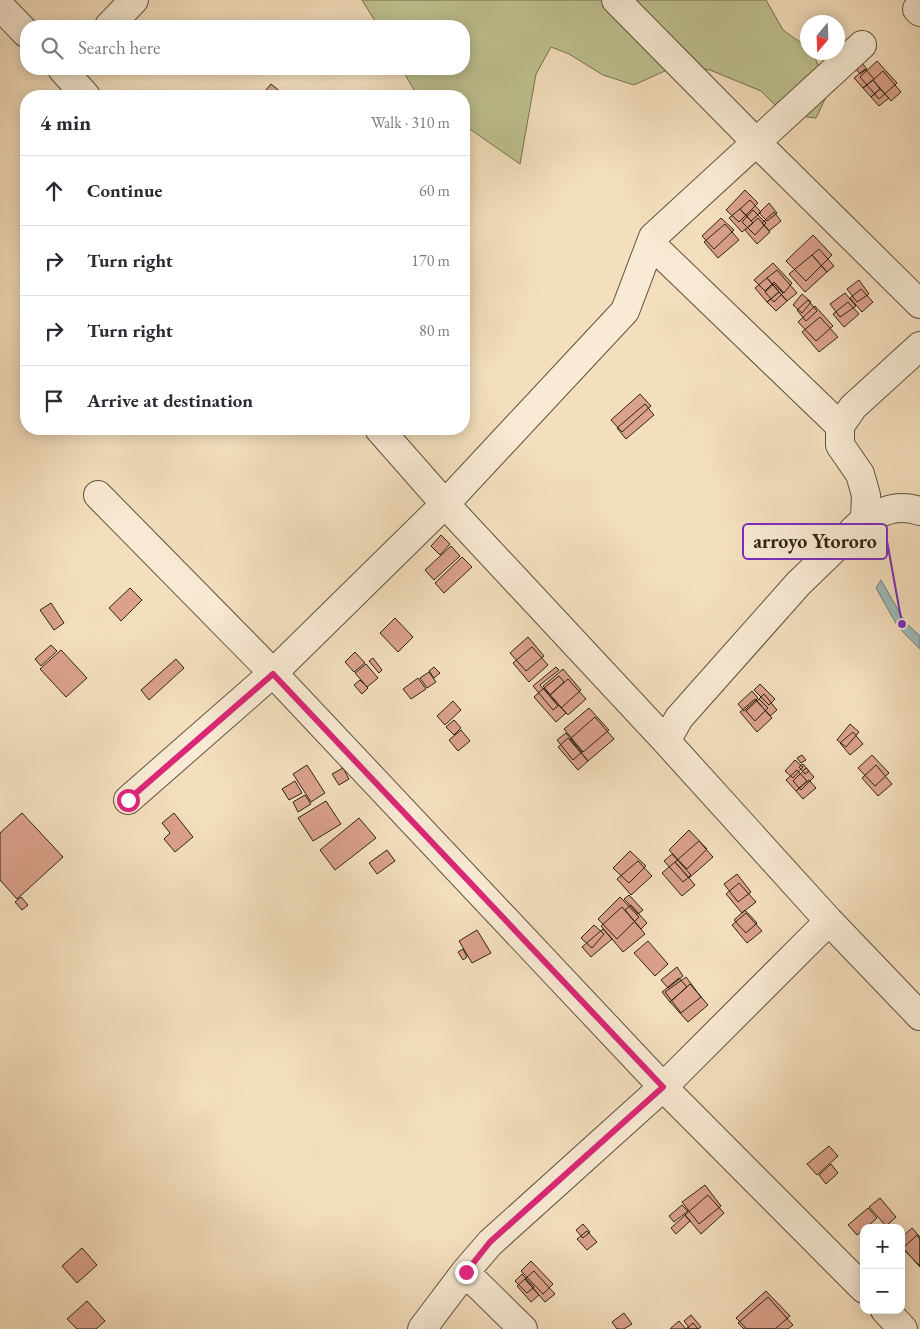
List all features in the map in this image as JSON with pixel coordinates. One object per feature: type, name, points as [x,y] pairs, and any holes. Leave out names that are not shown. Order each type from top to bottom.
[{"type":"street","points":[[115,20],[134,0]]},
{"type":"street","points":[[616,0],[920,304]]},
{"type":"street","points":[[0,6],[20,27]]},
{"type":"street","points":[[128,800],[273,674],[445,504],[625,311],[653,237],[862,45]]},
{"type":"street","points":[[69,75],[81,90]]},
{"type":"street","points":[[650,244],[840,426]]},
{"type":"street","points":[[865,519],[866,495],[860,474],[840,445],[840,426],[853,407],[920,346]]},
{"type":"street","points":[[384,435],[445,504],[666,741],[829,921],[920,1016]]},
{"type":"street","points":[[98,495],[273,674],[663,1087],[860,1285]]},
{"type":"street","points":[[666,741],[679,718],[798,584],[865,519],[888,509],[902,507],[920,511]]},
{"type":"street","points":[[422,1329],[490,1242],[663,1087],[829,921]]},
{"type":"street","points":[[466,1272],[524,1329]]},
{"type":"street","points":[[889,1314],[903,1329]]},
{"type":"green space","points":[[362,0],[766,0],[783,30],[800,42],[800,60],[816,60],[829,91],[816,118],[784,114],[761,91],[710,70],[678,65],[634,85],[603,75],[569,54],[551,47],[536,74],[520,164],[470,129],[470,90],[414,90],[405,75],[470,75],[470,20],[374,20]]},
{"type":"water","points":[[881,580],[905,622],[920,636],[920,649],[898,627],[876,588]]},
{"type":"building","points":[[877,61],[897,83],[879,99],[860,77]]},
{"type":"building","points":[[861,62],[867,69],[860,74],[854,67]]},
{"type":"building","points":[[865,69],[874,79],[863,88],[854,78]]},
{"type":"building","points":[[883,71],[901,92],[891,101],[873,80]]},
{"type":"building","points":[[873,80],[880,89],[871,97],[863,88]]},
{"type":"building","points":[[271,84],[278,90],[266,90]]},
{"type":"building","points":[[880,89],[889,98],[879,106],[871,97]]},
{"type":"building","points":[[745,190],[758,203],[739,222],[726,210]]},
{"type":"building","points":[[750,200],[761,212],[751,221],[740,209]]},
{"type":"building","points":[[769,203],[777,213],[767,221],[759,213]]},
{"type":"building","points":[[740,209],[753,223],[742,232],[729,218]]},
{"type":"building","points":[[753,210],[766,223],[755,235],[742,222]]},
{"type":"building","points":[[774,212],[781,221],[769,231],[762,223]]},
{"type":"building","points":[[721,218],[734,230],[714,249],[702,236]]},
{"type":"building","points":[[758,218],[770,232],[757,244],[745,230]]},
{"type":"building","points":[[725,224],[739,240],[718,258],[704,242]]},
{"type":"building","points":[[813,235],[832,255],[806,281],[786,261]]},
{"type":"building","points":[[819,249],[834,266],[827,272],[812,255]]},
{"type":"building","points":[[812,255],[827,272],[805,292],[789,274]]},
{"type":"building","points":[[773,263],[792,283],[784,293],[774,282],[765,291],[754,280]]},
{"type":"building","points":[[777,270],[797,293],[787,301],[767,278]]},
{"type":"building","points":[[767,278],[779,292],[767,302],[755,288]]},
{"type":"building","points":[[859,280],[869,294],[857,302],[847,289]]},
{"type":"building","points":[[774,284],[783,293],[774,302],[765,292]]},
{"type":"building","points":[[861,289],[873,302],[862,312],[850,298]]},
{"type":"building","points":[[779,292],[787,301],[776,311],[767,302]]},
{"type":"building","points":[[845,293],[856,306],[840,317],[830,304]]},
{"type":"building","points":[[802,294],[811,302],[802,313],[793,305]]},
{"type":"building","points":[[808,300],[817,311],[806,321],[797,310]]},
{"type":"building","points":[[848,302],[859,314],[844,327],[833,314]]},
{"type":"building","points":[[815,306],[833,326],[816,341],[798,322]]},
{"type":"building","points":[[820,317],[838,337],[819,352],[802,332]]},
{"type":"building","points":[[640,394],[651,406],[622,432],[611,420]]},
{"type":"building","points":[[645,404],[654,415],[626,439],[617,428]]},
{"type":"building","points":[[441,535],[450,544],[440,555],[431,546]]},
{"type":"building","points":[[451,546],[460,556],[434,580],[425,570]]},
{"type":"building","points":[[462,557],[472,567],[444,593],[435,583]]},
{"type":"building","points":[[130,588],[142,600],[121,621],[109,608]]},
{"type":"building","points":[[51,603],[64,623],[54,630],[40,610]]},
{"type":"building","points":[[395,618],[413,637],[398,652],[380,633]]},
{"type":"building","points":[[528,637],[544,656],[526,671],[510,653]]},
{"type":"building","points":[[51,645],[57,651],[41,666],[35,659]]},
{"type":"building","points":[[532,647],[548,665],[529,682],[513,663]]},
{"type":"building","points":[[61,650],[87,678],[66,697],[40,669]]},
{"type":"building","points":[[355,652],[365,663],[354,672],[345,662]]},
{"type":"building","points":[[373,658],[382,670],[379,673],[369,661]]},
{"type":"building","points":[[176,659],[184,668],[149,700],[141,690]]},
{"type":"building","points":[[366,664],[378,678],[367,687],[355,673]]},
{"type":"building","points":[[434,667],[440,673],[434,678],[429,671]]},
{"type":"building","points":[[556,667],[559,670],[540,685],[558,706],[553,710],[533,686]]},
{"type":"building","points":[[563,669],[581,690],[561,708],[543,686]]},
{"type":"building","points":[[429,672],[436,682],[427,688],[420,678]]},
{"type":"building","points":[[559,676],[564,682],[550,695],[544,688]]},
{"type":"building","points":[[418,678],[426,689],[411,699],[403,689]]},
{"type":"building","points":[[568,679],[586,699],[568,715],[550,695]]},
{"type":"building","points":[[360,680],[368,688],[362,694],[354,685]]},
{"type":"building","points":[[760,684],[775,699],[769,705],[754,690]]},
{"type":"building","points":[[544,688],[566,713],[556,722],[534,697]]},
{"type":"building","points":[[752,691],[758,698],[744,711],[738,704]]},
{"type":"building","points":[[764,694],[777,710],[770,716],[757,701]]},
{"type":"building","points":[[755,699],[772,718],[757,732],[740,712]]},
{"type":"building","points":[[759,699],[768,708],[755,721],[746,711]]},
{"type":"building","points":[[453,701],[461,710],[445,725],[437,716]]},
{"type":"building","points":[[589,708],[609,730],[583,752],[564,729]]},
{"type":"building","points":[[595,717],[614,739],[588,761],[570,739]]},
{"type":"building","points":[[454,720],[461,728],[454,735],[446,727]]},
{"type":"building","points":[[850,724],[859,732],[846,747],[837,740]]},
{"type":"building","points":[[461,730],[470,741],[458,751],[449,740]]},
{"type":"building","points":[[853,732],[863,744],[850,755],[840,743]]},
{"type":"building","points":[[566,733],[582,752],[573,760],[557,740]]},
{"type":"building","points":[[568,738],[588,761],[578,770],[558,747]]},
{"type":"building","points":[[802,755],[806,760],[801,763],[797,758]]},
{"type":"building","points":[[872,755],[889,773],[875,786],[858,768]]},
{"type":"building","points":[[795,760],[803,767],[793,778],[785,771]]},
{"type":"building","points":[[803,764],[809,771],[805,774],[799,767]]},
{"type":"building","points":[[307,765],[325,793],[311,802],[293,774]]},
{"type":"building","points":[[876,765],[892,784],[878,796],[862,778]]},
{"type":"building","points":[[343,768],[349,779],[339,785],[332,774]]},
{"type":"building","points":[[806,768],[814,777],[801,790],[793,781]]},
{"type":"building","points":[[797,770],[807,781],[796,791],[786,780]]},
{"type":"building","points":[[809,780],[816,788],[803,799],[796,791]]},
{"type":"building","points":[[295,781],[302,793],[289,800],[282,789]]},
{"type":"building","points":[[305,795],[311,804],[298,812],[293,802]]},
{"type":"building","points":[[326,801],[341,824],[313,841],[298,818]]},
{"type":"building","points":[[22,813],[63,857],[17,899],[0,880],[0,833]]},
{"type":"building","points":[[174,813],[193,837],[175,852],[164,839],[170,833],[162,823]]},
{"type":"building","points":[[359,818],[376,838],[335,870],[320,850]]},
{"type":"building","points":[[689,830],[707,849],[687,869],[669,850]]},
{"type":"building","points":[[699,841],[713,857],[689,878],[675,862]]},
{"type":"building","points":[[387,850],[395,861],[377,874],[369,863]]},
{"type":"building","points":[[630,851],[646,866],[629,883],[613,868]]},
{"type":"building","points":[[672,854],[691,875],[683,882],[664,861]]},
{"type":"building","points":[[638,861],[652,876],[631,895],[617,879]]},
{"type":"building","points":[[675,862],[695,885],[682,896],[662,873]]},
{"type":"building","points":[[737,874],[751,892],[738,902],[724,884]]},
{"type":"building","points":[[739,883],[756,902],[742,913],[726,894]]},
{"type":"building","points":[[629,895],[643,910],[638,914],[624,899]]},
{"type":"building","points":[[21,897],[28,905],[22,910],[15,902]]},
{"type":"building","points":[[620,897],[639,917],[617,939],[598,919]]},
{"type":"building","points":[[631,905],[647,923],[641,929],[625,910]]},
{"type":"building","points":[[622,907],[645,934],[623,952],[601,926]]},
{"type":"building","points":[[745,910],[757,923],[746,933],[734,920]]},
{"type":"building","points":[[746,913],[762,931],[747,943],[732,925]]},
{"type":"building","points":[[594,925],[604,934],[592,948],[581,938]]},
{"type":"building","points":[[603,929],[612,939],[591,957],[582,947]]},
{"type":"building","points":[[477,930],[491,953],[472,963],[459,941]]},
{"type":"building","points":[[648,941],[668,964],[655,976],[634,953]]},
{"type":"building","points":[[463,949],[467,957],[463,960],[458,952]]},
{"type":"building","points":[[677,967],[683,976],[668,988],[661,980]]},
{"type":"building","points":[[686,977],[701,997],[681,1013],[665,992]]},
{"type":"building","points":[[679,978],[687,987],[670,1002],[662,992]]},
{"type":"building","points":[[690,984],[708,1005],[688,1022],[670,1002]]},
{"type":"building","points":[[829,1146],[838,1156],[817,1175],[807,1164]]},
{"type":"building","points":[[831,1164],[838,1173],[826,1184],[819,1175]]},
{"type":"building","points":[[705,1185],[721,1206],[699,1224],[682,1202]]},
{"type":"building","points":[[708,1195],[724,1213],[701,1234],[685,1215]]},
{"type":"building","points":[[880,1198],[896,1217],[888,1224],[884,1224],[869,1207]]},
{"type":"building","points":[[682,1205],[688,1211],[674,1222],[669,1216]]},
{"type":"building","points":[[868,1208],[877,1218],[870,1224],[860,1224],[860,1232],[857,1235],[848,1225]]},
{"type":"building","points":[[685,1215],[690,1221],[676,1234],[671,1228]]},
{"type":"building","points":[[583,1224],[590,1232],[583,1238],[576,1230]]},
{"type":"building","points":[[912,1228],[920,1237],[920,1266],[905,1251],[905,1234]]},
{"type":"building","points":[[587,1231],[597,1242],[587,1250],[577,1239]]},
{"type":"building","points":[[917,1235],[920,1239],[920,1267],[905,1250],[905,1246]]},
{"type":"building","points":[[82,1248],[97,1265],[77,1283],[62,1266]]},
{"type":"building","points":[[531,1261],[553,1284],[543,1294],[521,1271]]},
{"type":"building","points":[[534,1271],[555,1294],[545,1302],[525,1279]]},
{"type":"building","points":[[522,1274],[534,1287],[527,1293],[515,1281]]},
{"type":"building","points":[[525,1279],[539,1295],[531,1302],[517,1286]]},
{"type":"building","points":[[766,1291],[790,1316],[775,1329],[747,1329],[736,1318]]},
{"type":"building","points":[[768,1297],[793,1325],[788,1329],[744,1329],[738,1323]]},
{"type":"building","points":[[87,1301],[105,1321],[96,1329],[77,1329],[67,1319]]},
{"type":"building","points":[[624,1313],[632,1324],[624,1329],[617,1329],[612,1322]]},
{"type":"building","points":[[691,1315],[701,1327],[698,1329],[690,1329],[684,1321]]},
{"type":"building","points":[[679,1321],[686,1329],[670,1329]]},
{"type":"building","points":[[693,1323],[698,1329],[686,1329]]},
{"type":"place","name":"arroyo Ytororo","points":[[902,624]]},
{"type":"route","points":[[128,800],[273,674],[663,1087],[490,1242],[466,1272]]}]
